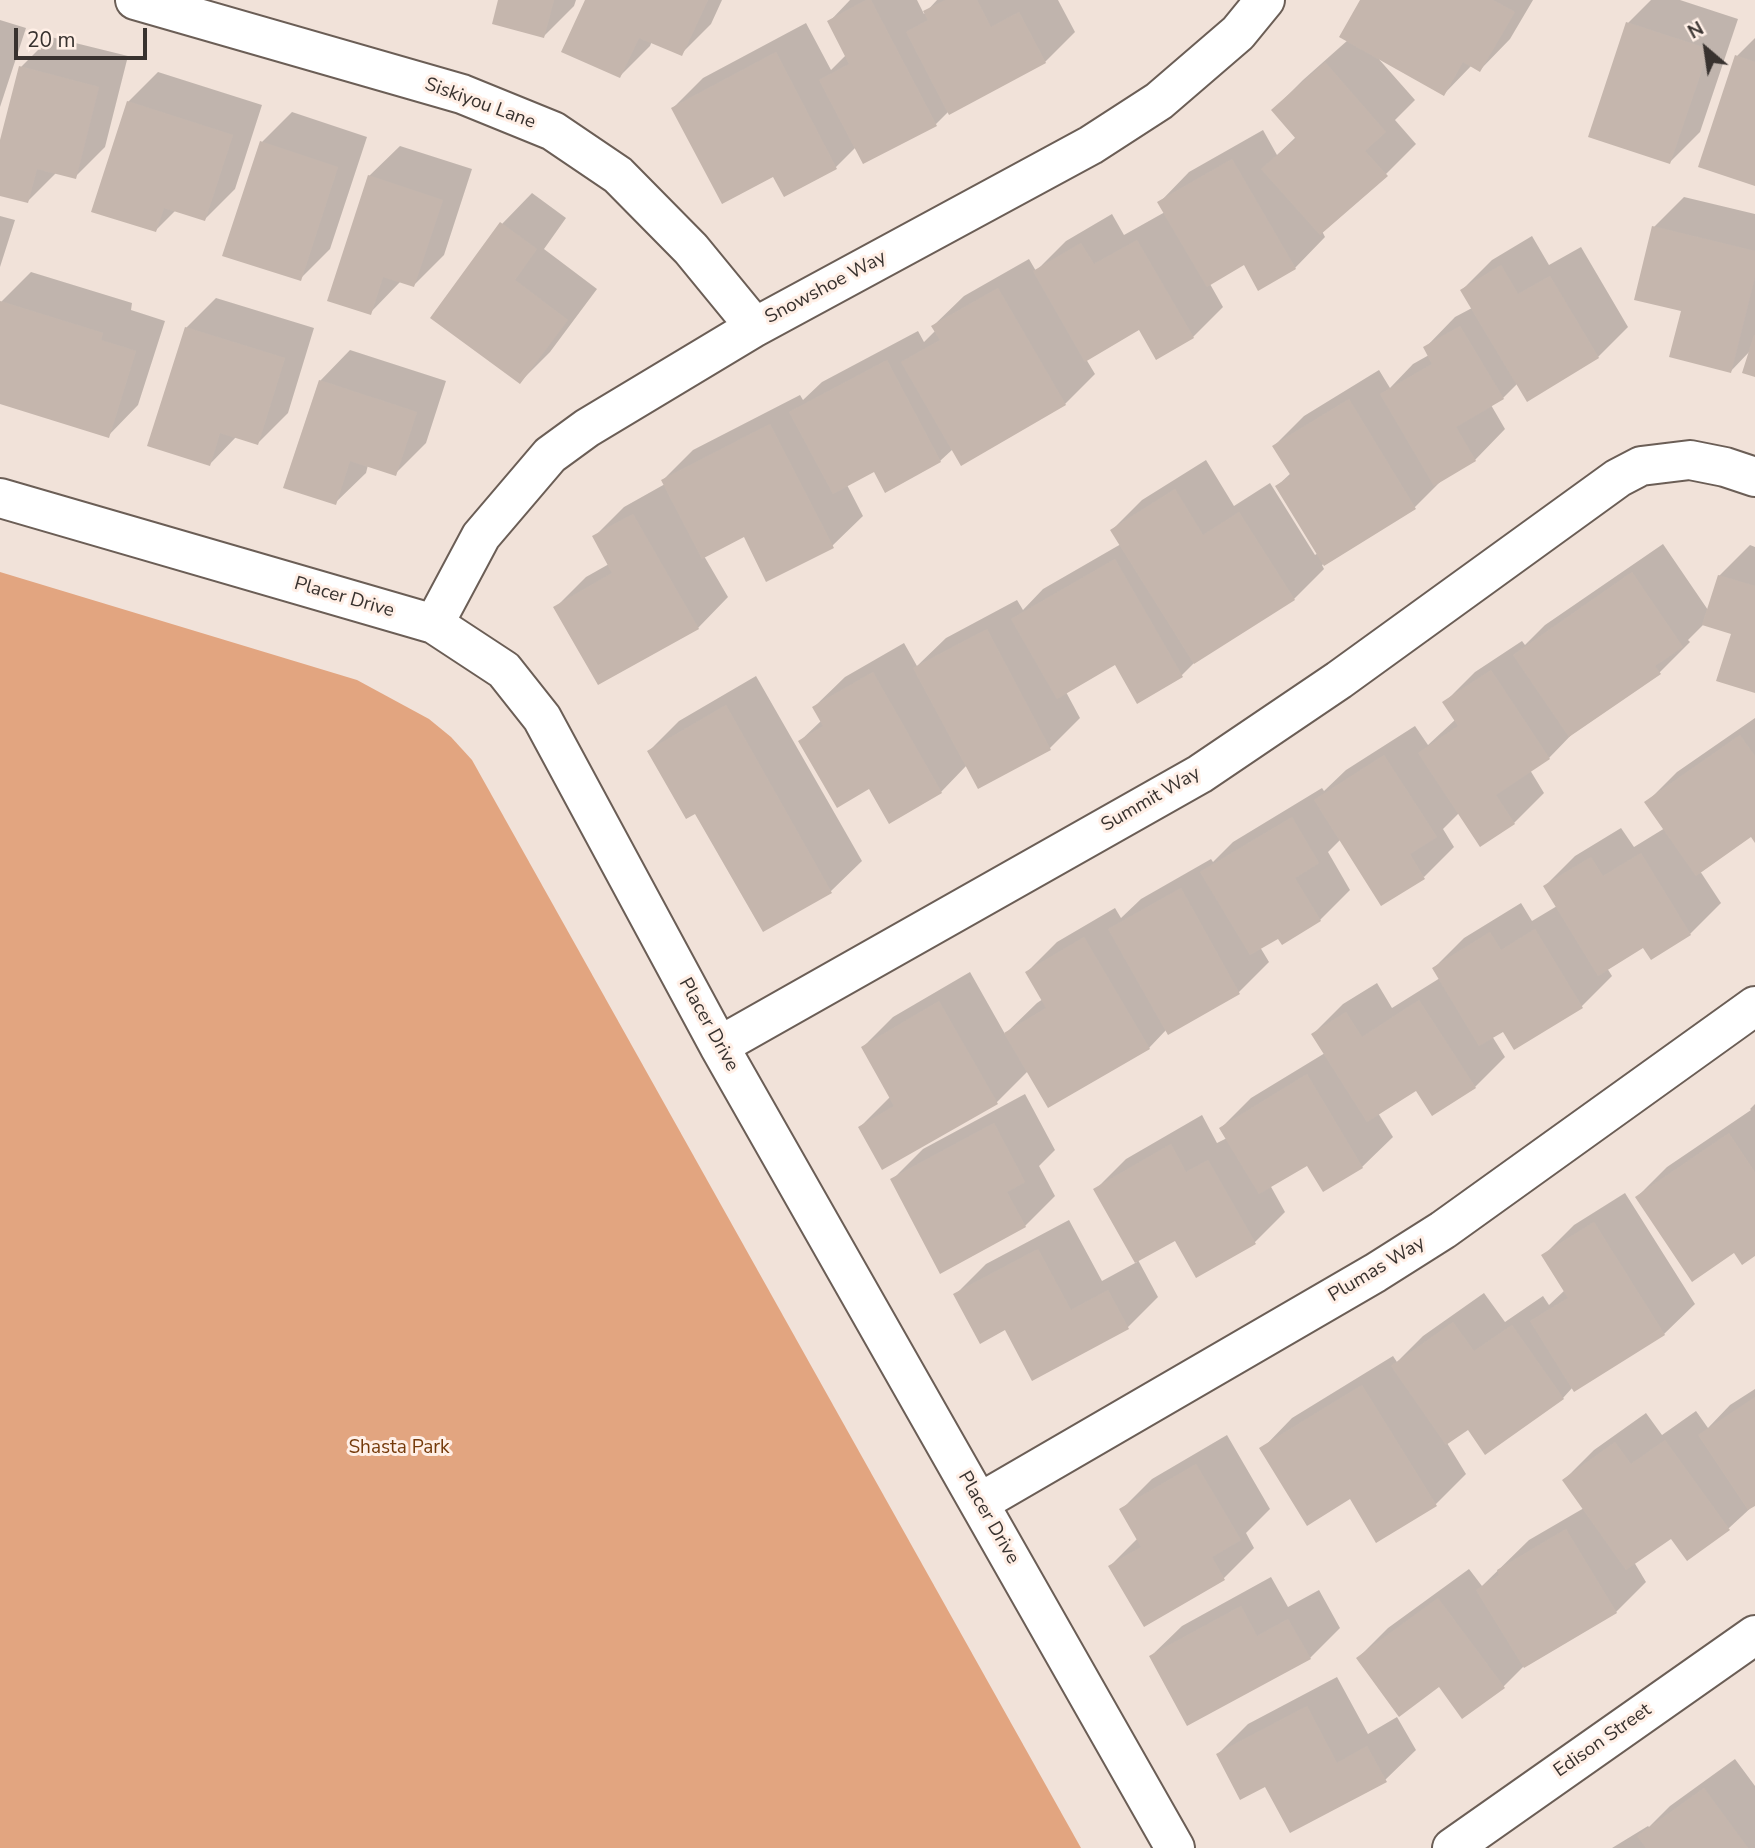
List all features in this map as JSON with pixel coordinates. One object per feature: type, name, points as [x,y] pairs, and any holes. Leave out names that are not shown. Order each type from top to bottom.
[{"type":"street","name":"Siskiyou Lane","points":[[135,0],[462,94],[553,131],[618,175],[691,249],[755,327]]},
{"type":"street","name":"Snowshoe Way","points":[[435,624],[481,536],[550,455],[587,428],[755,327],[1091,145],[1159,101],[1238,33],[1265,0]]},
{"type":"street","name":"Summit Way","points":[[719,1046],[1200,774],[1339,680],[1618,478],[1641,466],[1690,460],[1755,477]]},
{"type":"street","name":"Placer Drive","points":[[0,498],[435,624],[504,670],[542,718],[719,1046],[1175,1848]]},
{"type":"street","name":"Plumas Way","points":[[979,1503],[1386,1266],[1443,1230],[1755,1006]]},
{"type":"street","name":"Edison Street","points":[[1452,1848],[1755,1634]]},
{"type":"green space","name":"Shasta Park","points":[[0,572],[357,680],[429,719],[451,737],[472,760],[1081,1848],[0,1848]]},
{"type":"building","points":[[498,0],[554,0],[544,38],[492,24]]},
{"type":"building","points":[[585,0],[708,0],[682,56],[639,38],[620,78],[561,52]]},
{"type":"building","points":[[866,0],[871,0],[937,126],[863,164],[819,80],[849,64],[827,21]]},
{"type":"building","points":[[945,0],[977,0],[991,27],[1019,12],[1046,63],[949,115],[906,32],[928,20],[923,11]]},
{"type":"building","points":[[1360,0],[1493,0],[1515,12],[1480,72],[1463,62],[1444,96],[1339,37]]},
{"type":"building","points":[[1626,22],[1709,49],[1670,164],[1588,137]]},
{"type":"building","points":[[776,52],[837,169],[784,197],[773,177],[722,204],[671,108]]},
{"type":"building","points":[[1735,55],[1755,62],[1755,186],[1698,167]]},
{"type":"building","points":[[1325,62],[1386,132],[1365,151],[1388,176],[1320,235],[1261,169],[1296,139],[1271,110]]},
{"type":"building","points":[[19,66],[99,87],[76,179],[37,169],[28,203],[0,196],[0,140]]},
{"type":"building","points":[[127,101],[233,135],[205,221],[164,208],[156,232],[91,212]]},
{"type":"building","points":[[260,141],[338,167],[301,281],[222,256]]},
{"type":"building","points":[[1232,159],[1296,269],[1258,291],[1244,265],[1207,287],[1157,202]]},
{"type":"building","points":[[368,175],[443,200],[414,287],[383,277],[371,315],[327,301]]},
{"type":"building","points":[[500,222],[537,249],[515,280],[568,320],[520,384],[430,318]]},
{"type":"building","points":[[1652,226],[1755,251],[1755,277],[1731,373],[1669,357],[1681,311],[1634,300]]},
{"type":"building","points":[[1137,240],[1194,338],[1156,360],[1139,330],[1085,362],[1033,271],[1081,243],[1094,264]]},
{"type":"building","points":[[1501,265],[1518,294],[1550,276],[1599,358],[1527,402],[1460,290]]},
{"type":"building","points":[[998,288],[1066,405],[961,466],[901,362],[940,340],[931,326]]},
{"type":"building","points":[[0,301],[103,333],[101,340],[136,351],[109,438],[0,404]]},
{"type":"building","points":[[1460,326],[1504,399],[1456,427],[1476,461],[1434,486],[1380,394],[1432,364],[1423,347]]},
{"type":"building","points":[[185,327],[285,358],[258,445],[220,433],[210,466],[147,446]]},
{"type":"building","points":[[1755,335],[1755,377],[1742,373]]},
{"type":"building","points":[[887,360],[941,462],[885,493],[874,472],[833,494],[789,412]]},
{"type":"building","points":[[319,380],[417,412],[396,476],[350,461],[336,505],[283,488]]},
{"type":"building","points":[[1349,399],[1416,509],[1324,566],[1275,486],[1291,476],[1272,446]]},
{"type":"building","points":[[770,424],[834,548],[766,582],[744,537],[702,559],[661,480]]},
{"type":"building","points":[[1175,489],[1203,535],[1239,512],[1295,600],[1194,664],[1110,530]]},
{"type":"building","points":[[633,514],[699,629],[598,685],[553,607],[612,573],[592,536]]},
{"type":"building","points":[[1115,559],[1183,677],[1137,704],[1115,665],[1057,699],[1011,619]]},
{"type":"building","points":[[1632,572],[1683,647],[1655,666],[1661,674],[1569,737],[1513,655]]},
{"type":"building","points":[[1718,575],[1755,586],[1755,693],[1716,681],[1731,634],[1702,625]]},
{"type":"building","points":[[987,629],[1051,750],[978,789],[913,668]]},
{"type":"building","points":[[1491,670],[1550,759],[1496,795],[1515,824],[1480,847],[1418,753],[1458,726],[1442,702]]},
{"type":"building","points":[[873,672],[942,793],[889,824],[869,789],[837,808],[798,741],[823,726],[812,707]]},
{"type":"building","points":[[726,705],[832,893],[763,932],[695,814],[686,819],[647,751]]},
{"type":"building","points":[[1740,735],[1755,756],[1755,843],[1751,837],[1696,876],[1644,802]]},
{"type":"building","points":[[1384,755],[1437,837],[1410,854],[1425,879],[1381,906],[1314,800]]},
{"type":"building","points":[[1292,817],[1319,863],[1295,878],[1321,921],[1282,945],[1278,939],[1250,955],[1200,872]]},
{"type":"building","points":[[1641,853],[1691,935],[1651,960],[1643,948],[1598,976],[1543,886],[1591,857],[1603,876]]},
{"type":"building","points":[[1181,888],[1240,994],[1168,1035],[1108,929]]},
{"type":"building","points":[[1535,929],[1583,1008],[1514,1050],[1503,1032],[1479,1046],[1432,968],[1490,932],[1501,950]]},
{"type":"building","points":[[1084,937],[1150,1049],[1048,1108],[1004,1033],[1046,1008],[1025,972]]},
{"type":"building","points":[[1419,1000],[1476,1088],[1432,1116],[1416,1091],[1367,1122],[1311,1034],[1346,1012],[1362,1037]]},
{"type":"building","points":[[939,1001],[998,1104],[882,1170],[858,1127],[894,1106],[861,1047]]},
{"type":"building","points":[[1307,1074],[1363,1168],[1323,1192],[1307,1166],[1259,1194],[1219,1128]]},
{"type":"building","points":[[994,1123],[1025,1182],[1007,1192],[1026,1227],[940,1274],[890,1179]]},
{"type":"building","points":[[1729,1133],[1755,1172],[1755,1256],[1742,1265],[1734,1253],[1692,1282],[1635,1197]]},
{"type":"building","points":[[1171,1144],[1186,1172],[1208,1160],[1256,1244],[1196,1278],[1175,1241],[1135,1263],[1093,1189]]},
{"type":"building","points":[[1594,1222],[1665,1335],[1574,1392],[1530,1321],[1568,1298],[1541,1255]]},
{"type":"building","points":[[1038,1249],[1071,1310],[1108,1290],[1129,1329],[1032,1381],[1005,1330],[980,1344],[953,1294]]},
{"type":"building","points":[[1453,1322],[1474,1351],[1512,1325],[1564,1399],[1485,1455],[1468,1430],[1446,1445],[1391,1366]]},
{"type":"building","points":[[1362,1385],[1437,1506],[1376,1543],[1350,1499],[1307,1526],[1259,1448]]},
{"type":"building","points":[[1755,1397],[1755,1506],[1748,1510],[1698,1435]]},
{"type":"building","points":[[1665,1440],[1730,1530],[1687,1561],[1671,1539],[1626,1570],[1562,1480],[1615,1442],[1631,1464]]},
{"type":"building","points":[[1196,1464],[1241,1540],[1212,1557],[1225,1580],[1144,1627],[1108,1566],[1141,1547],[1119,1509]]},
{"type":"building","points":[[1566,1529],[1617,1613],[1524,1668],[1476,1590],[1499,1575],[1497,1570]]},
{"type":"building","points":[[1438,1598],[1505,1688],[1462,1719],[1439,1687],[1399,1717],[1356,1658]]},
{"type":"building","points":[[1241,1606],[1257,1636],[1288,1619],[1311,1659],[1187,1726],[1149,1656]]},
{"type":"building","points":[[1307,1706],[1337,1763],[1367,1746],[1387,1782],[1290,1833],[1265,1787],[1240,1800],[1216,1754]]},
{"type":"building","points":[[1704,1788],[1748,1848],[1646,1848],[1637,1836]]}]
